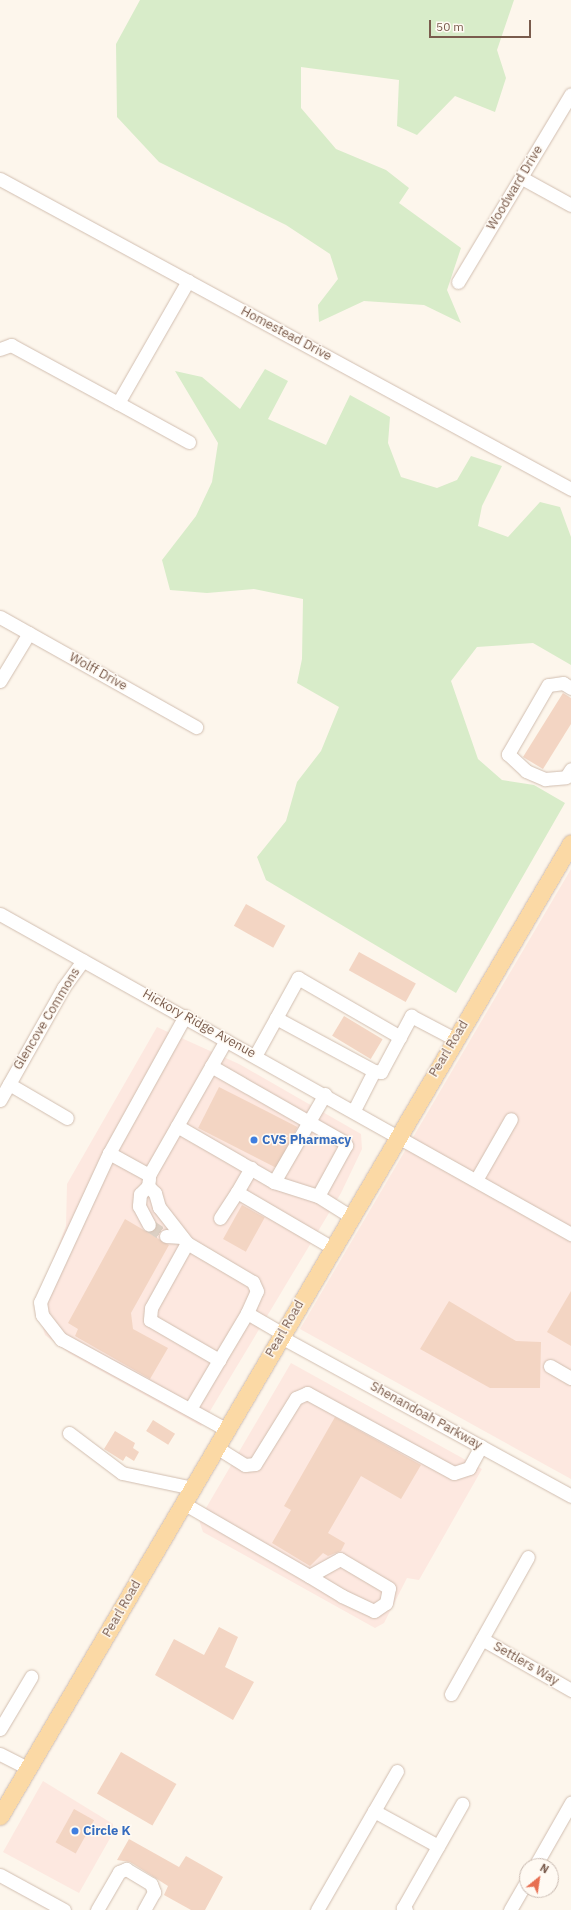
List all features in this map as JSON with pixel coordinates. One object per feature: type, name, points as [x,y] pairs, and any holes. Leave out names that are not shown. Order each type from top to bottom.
[{"type":"main road","name":"Pearl Road","points":[[0,1816],[5,1796],[28,1768],[227,1430],[398,1135],[571,843]]},
{"type":"street","name":"Woodward Drive","points":[[458,282],[522,178],[571,94]]},
{"type":"street","points":[[522,178],[571,205]]},
{"type":"street","name":"Homestead Drive","points":[[0,179],[571,489]]},
{"type":"street","points":[[118,402],[188,281]]},
{"type":"street","points":[[0,349],[11,345],[189,442]]},
{"type":"street","name":"Wolff Drive","points":[[0,617],[196,727]]},
{"type":"street","points":[[0,681],[29,633]]},
{"type":"street","points":[[571,688],[562,683],[548,685],[508,754],[526,771],[545,780],[566,777],[571,769]]},
{"type":"street","name":"Hickory Ridge Avenue","points":[[0,914],[354,1110],[571,1234]]},
{"type":"street","name":"Glencove Commons","points":[[0,1100],[83,960]]},
{"type":"street","points":[[255,1056],[298,978],[400,1037]]},
{"type":"street","points":[[185,1016],[109,1153],[40,1302],[42,1315],[62,1339],[227,1430]]},
{"type":"street","points":[[276,1018],[374,1071],[381,1072],[411,1016],[455,1039]]},
{"type":"street","points":[[149,1225],[139,1206],[140,1194],[149,1181],[177,1126],[226,1040]]},
{"type":"street","points":[[211,1066],[346,1145],[318,1196]]},
{"type":"street","points":[[354,1110],[374,1071]]},
{"type":"street","points":[[9,1084],[67,1118]]},
{"type":"street","points":[[274,1182],[325,1094]]},
{"type":"street","points":[[476,1180],[511,1119]]},
{"type":"street","points":[[177,1126],[274,1182],[318,1196],[351,1217]]},
{"type":"street","points":[[109,1153],[149,1181],[185,1240]]},
{"type":"street","points":[[220,1218],[251,1168]]},
{"type":"street","points":[[237,1192],[333,1248]]},
{"type":"street","points":[[166,1236],[185,1240],[253,1282],[257,1291],[246,1313],[190,1410]]},
{"type":"street","points":[[185,1240],[150,1308],[150,1320],[219,1360]]},
{"type":"street","name":"Shenandoah Parkway","points":[[246,1313],[282,1335],[571,1496]]},
{"type":"street","points":[[550,1366],[571,1378]]},
{"type":"street","points":[[216,1447],[245,1465],[256,1464],[296,1398],[307,1393],[454,1473],[469,1468],[481,1446]]},
{"type":"street","points":[[69,1432],[122,1473],[193,1488]]},
{"type":"street","points":[[183,1504],[308,1576],[374,1611],[386,1603],[389,1588],[340,1559],[308,1576]]},
{"type":"street","name":"Settlers Way","points":[[451,1694],[528,1557]]},
{"type":"street","name":"Settlers Way","points":[[482,1639],[571,1690]]},
{"type":"street","points":[[0,1729],[31,1677]]},
{"type":"street","points":[[0,1754],[28,1768]]},
{"type":"street","points":[[317,1910],[397,1771]]},
{"type":"street","points":[[540,1858],[571,1803]]},
{"type":"street","points":[[404,1909],[462,1804]]},
{"type":"street","points":[[374,1811],[438,1846]]},
{"type":"street","points":[[97,1910],[119,1872],[126,1869],[151,1884],[154,1892],[145,1910]]},
{"type":"street","points":[[0,1875],[64,1910]]},
{"type":"street","points":[[510,1910],[519,1895]]},
{"type":"shaded area","points":[[571,869],[571,1479],[300,1329]]},
{"type":"shaded area","points":[[157,1027],[239,1064],[361,1134],[362,1149],[341,1193],[201,1426],[69,1353],[45,1335],[36,1304],[66,1226],[67,1184]]},
{"type":"shaded area","points":[[291,1363],[482,1469],[419,1580],[407,1578],[384,1623],[375,1628],[203,1532],[199,1520]]},
{"type":"shaded area","points":[[43,1781],[113,1824],[113,1833],[79,1893],[3,1852]]},
{"type":"green space","points":[[140,0],[514,0],[497,50],[506,78],[495,112],[455,96],[417,135],[397,126],[399,80],[301,67],[301,108],[336,149],[386,170],[409,188],[399,203],[461,248],[447,290],[461,323],[424,305],[364,301],[319,322],[318,305],[338,279],[330,254],[286,225],[159,162],[117,117],[116,44]]},
{"type":"green space","points":[[265,369],[288,381],[268,419],[326,445],[350,395],[390,417],[388,443],[401,477],[437,488],[457,480],[471,456],[502,466],[482,506],[478,526],[508,537],[540,502],[560,507],[571,537],[571,665],[533,643],[477,647],[451,681],[478,759],[502,780],[534,785],[565,803],[456,993],[266,880],[257,857],[286,821],[297,782],[321,751],[339,707],[297,683],[302,659],[303,599],[254,589],[207,593],[170,590],[162,560],[196,516],[212,482],[218,443],[175,371],[202,377],[240,409]]},
{"type":"building","points":[[563,693],[571,698],[571,724],[543,769],[523,757]]},
{"type":"building","points":[[246,904],[285,926],[273,948],[234,926]]},
{"type":"building","points":[[359,952],[416,984],[406,1002],[349,970]]},
{"type":"building","points":[[344,1016],[383,1039],[371,1059],[332,1036]]},
{"type":"building","name":"CVS Pharmacy","points":[[219,1087],[297,1127],[277,1168],[198,1128]]},
{"type":"building","points":[[242,1205],[265,1218],[246,1252],[223,1239]]},
{"type":"building","points":[[125,1219],[169,1245],[131,1313],[133,1329],[168,1348],[150,1379],[75,1336],[78,1329],[68,1323]]},
{"type":"building","points":[[571,1291],[571,1346],[547,1332]]},
{"type":"building","points":[[449,1301],[516,1341],[541,1342],[540,1388],[490,1388],[420,1349]]},
{"type":"building","points":[[335,1417],[421,1465],[401,1499],[361,1476],[328,1533],[345,1543],[341,1551],[328,1556],[323,1553],[310,1566],[272,1543],[291,1510],[284,1506]]},
{"type":"building","points":[[153,1420],[175,1434],[168,1445],[146,1431]]},
{"type":"building","points":[[115,1431],[135,1443],[133,1448],[139,1452],[134,1461],[126,1456],[123,1461],[104,1449]]},
{"type":"building","points":[[219,1627],[238,1637],[225,1667],[254,1682],[233,1720],[155,1675],[174,1639],[204,1655]]},
{"type":"building","points":[[121,1752],[176,1784],[152,1826],[97,1794]]},
{"type":"building","name":"Circle K","points":[[74,1809],[94,1820],[76,1853],[56,1842]]},
{"type":"building","points":[[129,1839],[179,1867],[186,1856],[223,1877],[205,1910],[191,1910],[164,1895],[168,1886],[130,1862],[117,1860]]},
{"type":"tunnel","points":[[149,1225],[166,1236]]},
{"type":"place","name":"CVS Pharmacy","points":[[254,1140]]},
{"type":"place","name":"Circle K","points":[[75,1831]]}]
